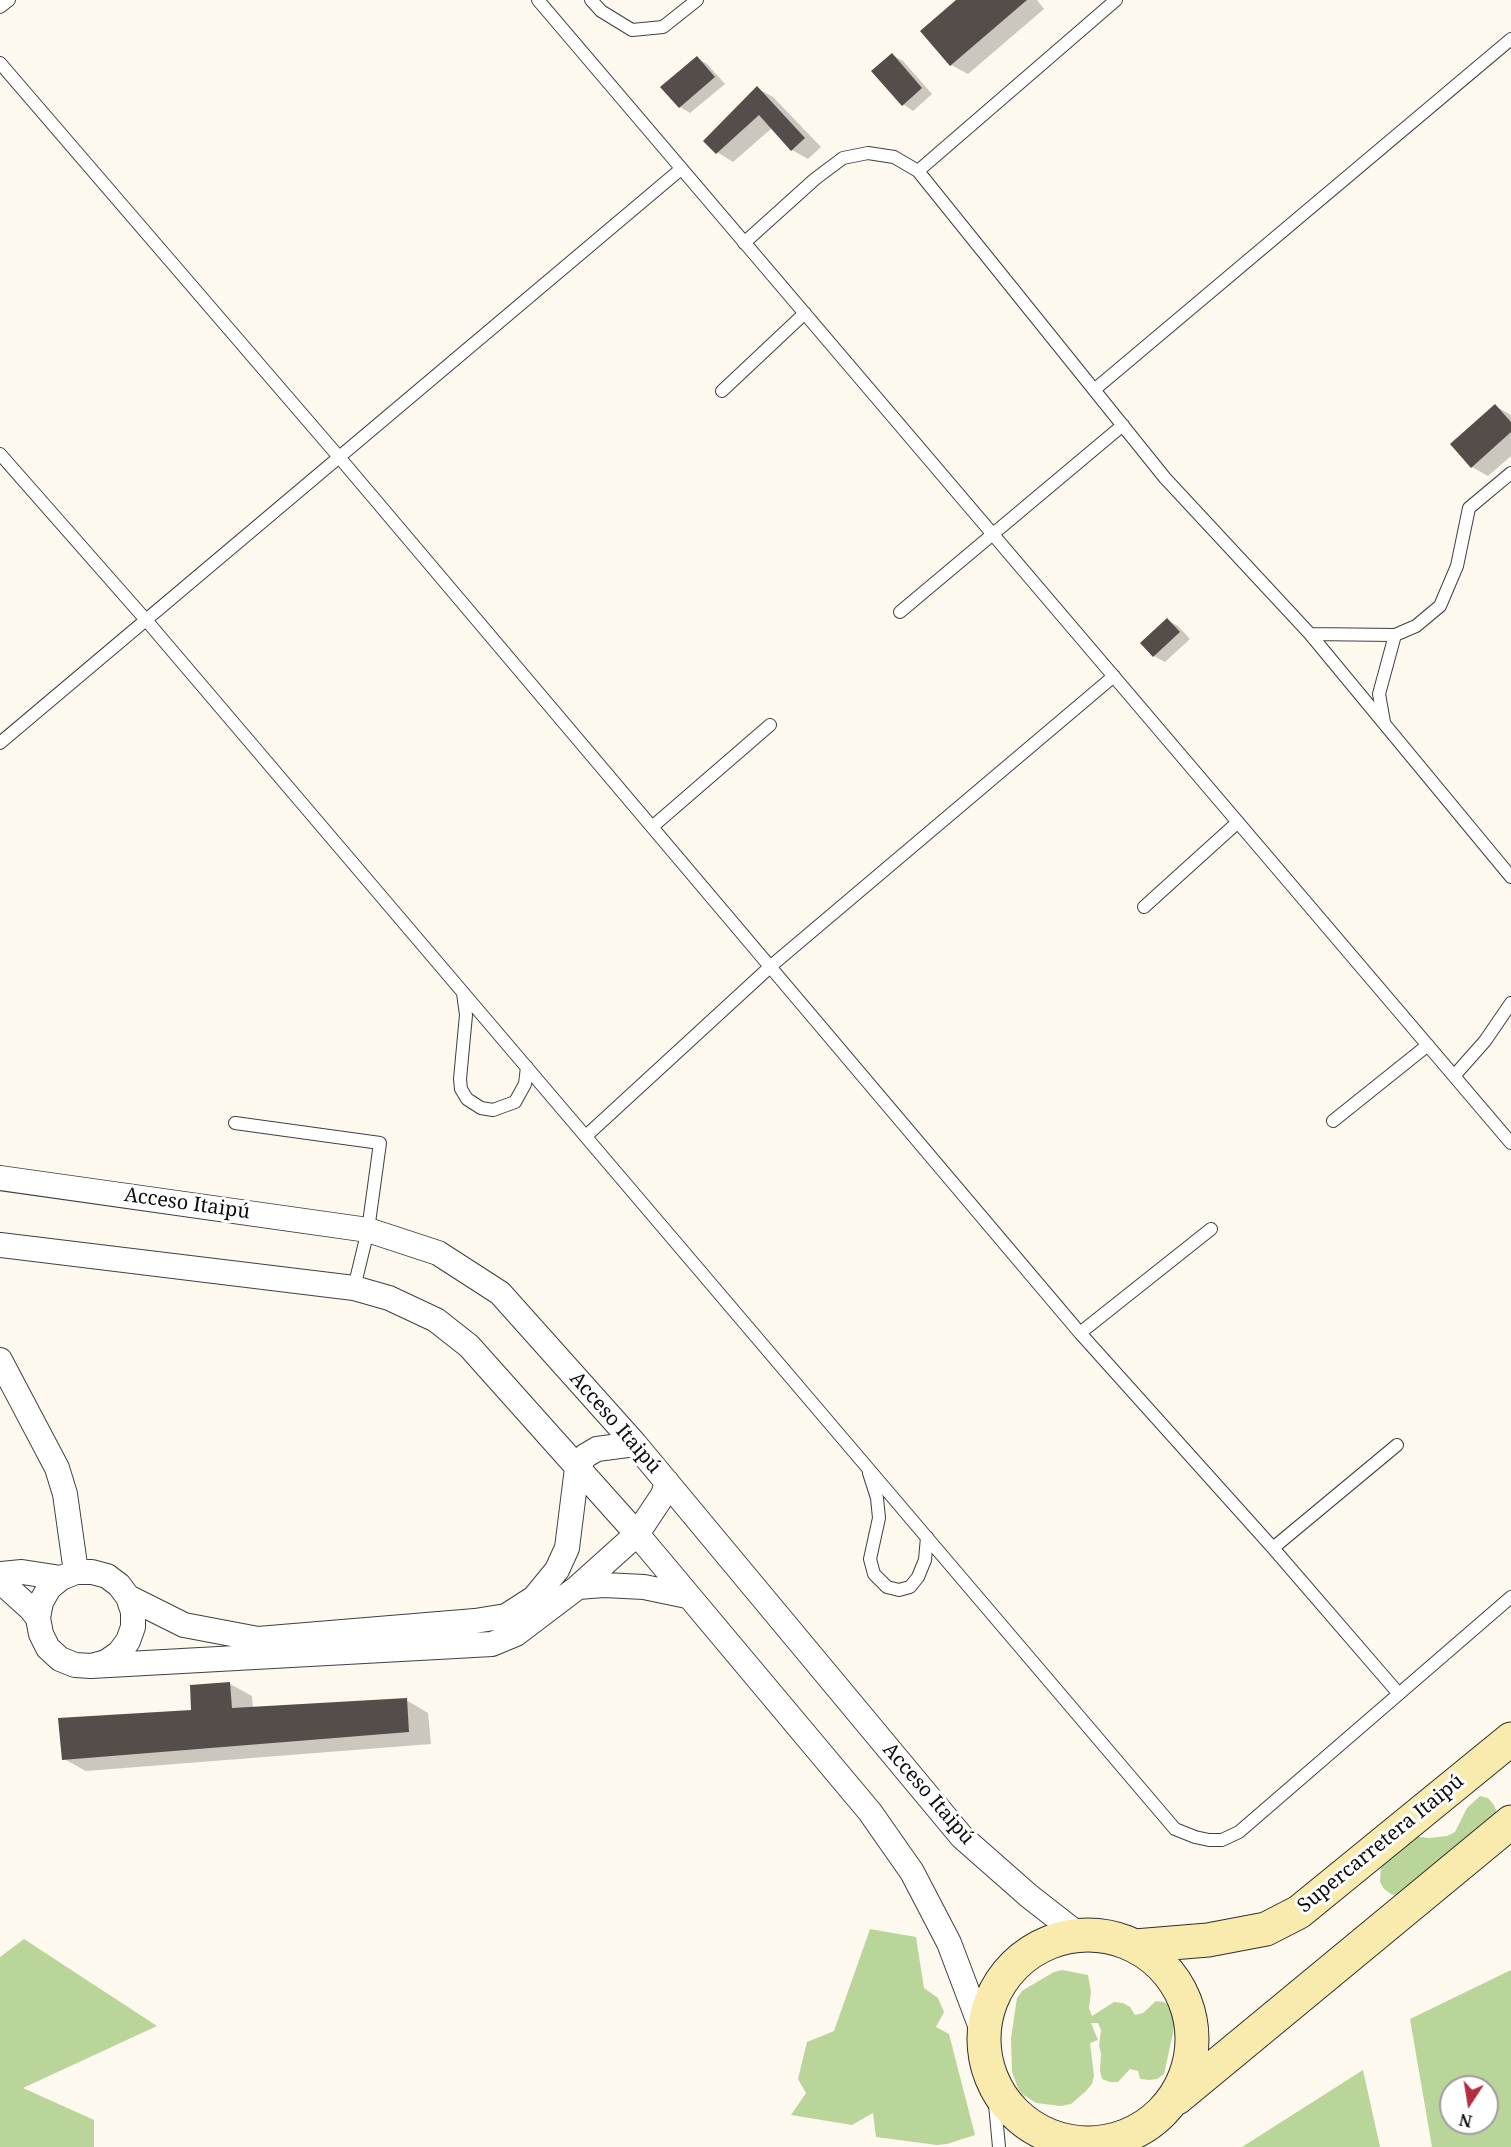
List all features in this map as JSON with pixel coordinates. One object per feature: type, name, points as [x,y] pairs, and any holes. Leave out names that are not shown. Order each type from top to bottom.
[{"type":"street","name":"Acceso Itaipú","points":[[0,1178],[368,1230],[438,1253],[500,1293],[635,1444],[963,1837],[1029,1896],[1079,1935]]},
{"type":"street","points":[[0,1245],[354,1288],[389,1298],[436,1320],[469,1346],[637,1534],[870,1812],[912,1872],[949,1943],[983,2033]]},
{"type":"street","points":[[0,1360],[57,1468],[65,1494],[69,1575]]},
{"type":"street","points":[[128,1597],[184,1625],[258,1639],[475,1621],[506,1616],[534,1598],[557,1570],[567,1548],[578,1468],[585,1456],[597,1449],[635,1444]]},
{"type":"street","points":[[69,1575],[49,1588],[41,1602],[38,1618],[41,1634],[48,1648],[60,1659],[75,1665],[91,1666],[492,1644],[516,1634],[578,1587],[637,1534],[663,1495],[667,1482]]},
{"type":"street","points":[[0,1574],[22,1572],[69,1575],[92,1572],[107,1576],[119,1585],[128,1597],[133,1612],[133,1627],[128,1641],[118,1653],[106,1662],[91,1666]]},
{"type":"street","points":[[0,1581],[38,1618]]},
{"type":"street","points":[[578,1587],[604,1585],[644,1587],[687,1596]]},
{"type":"street","name":"Supercarretera Itaipú","points":[[1135,1946],[1208,1940],[1266,1929],[1299,1912],[1511,1738]]},
{"type":"street","name":"Supercarretera Itaipú","points":[[1172,2103],[1189,2067],[1193,2047],[1191,2016],[1179,1987],[1161,1963],[1135,1946],[1108,1936],[1079,1935],[1050,1941],[1024,1956],[1003,1977],[989,2004],[983,2033],[985,2059],[993,2083],[1011,2110],[1037,2131],[1068,2142],[1126,2141],[1154,2121],[1172,2103],[1511,1822]]},
{"type":"lane","points":[[0,8],[9,0]]},
{"type":"lane","points":[[538,0],[1511,1143]]},
{"type":"lane","points":[[591,0],[601,11],[632,30],[663,27],[697,0]]},
{"type":"lane","points":[[918,171],[1116,0]]},
{"type":"lane","points":[[1094,390],[1511,39]]},
{"type":"lane","points":[[0,63],[339,457],[1080,1333],[1273,1548],[1400,1694]]},
{"type":"lane","points":[[744,243],[815,179],[843,158],[868,153],[894,157],[918,171],[1165,478],[1310,634],[1511,877]]},
{"type":"lane","points":[[0,743],[681,169]]},
{"type":"lane","points":[[722,391],[805,313]]},
{"type":"lane","points":[[900,612],[1122,425]]},
{"type":"lane","points":[[0,454],[146,620],[1175,1829],[1209,1840],[1222,1840],[1239,1833],[1511,1597]]},
{"type":"lane","points":[[1310,634],[1395,635],[1416,626],[1440,606],[1457,566],[1469,508],[1511,473]]},
{"type":"lane","points":[[1385,724],[1379,694],[1385,664],[1395,635]]},
{"type":"lane","points":[[586,1136],[771,966],[1114,676]]},
{"type":"lane","points":[[652,826],[770,725]]},
{"type":"lane","points":[[1144,907],[1238,822]]},
{"type":"lane","points":[[463,992],[466,1015],[460,1079],[461,1089],[467,1099],[481,1108],[493,1110],[515,1102],[525,1084],[527,1067]]},
{"type":"lane","points":[[1454,1076],[1485,1041],[1511,1003]]},
{"type":"lane","points":[[1333,1121],[1428,1045]]},
{"type":"lane","points":[[235,1123],[380,1143],[368,1230],[354,1288]]},
{"type":"lane","points":[[1080,1333],[1211,1228]]},
{"type":"lane","points":[[1273,1548],[1397,1444]]},
{"type":"lane","points":[[867,1467],[877,1498],[879,1518],[870,1559],[874,1574],[887,1587],[899,1590],[910,1587],[918,1577],[925,1560],[927,1538]]},
{"type":"lane","points":[[993,2083],[999,2147]]},
{"type":"green space","points":[[1480,1796],[1488,1798],[1497,1813],[1399,1896],[1384,1889],[1380,1882],[1381,1866],[1411,1836],[1429,1838],[1447,1836],[1455,1832],[1467,1808]]},
{"type":"green space","points":[[870,1929],[916,1937],[924,1988],[938,1998],[944,2012],[936,2027],[949,2034],[975,2135],[937,2145],[876,2137],[873,2113],[852,2125],[791,2115],[806,2093],[798,2079],[807,2042],[834,2031]]},
{"type":"green space","points":[[24,1939],[157,2026],[23,2088],[94,2120],[94,2147],[0,2147],[0,1957]]},
{"type":"green space","points":[[1062,1970],[1088,1975],[1091,1992],[1089,2008],[1092,2016],[1114,2002],[1130,2007],[1135,2015],[1143,2013],[1156,2001],[1164,2002],[1170,2007],[1174,2024],[1164,2074],[1157,2079],[1140,2079],[1138,2071],[1130,2069],[1118,2082],[1102,2079],[1099,2046],[1101,2030],[1098,2023],[1091,2023],[1098,2040],[1090,2043],[1094,2076],[1092,2084],[1086,2091],[1071,2104],[1061,2106],[1036,2103],[1022,2094],[1012,2072],[1011,2038],[1017,1998],[1030,1986]]},
{"type":"green space","points":[[1511,1970],[1511,2147],[1432,2147],[1410,2019]]},
{"type":"green space","points":[[1363,2070],[1380,2147],[1242,2147]]},
{"type":"building","points":[[956,0],[1027,0],[950,66],[920,31]]},
{"type":"building","points":[[892,53],[922,88],[902,106],[871,71]]},
{"type":"building","points":[[697,56],[715,77],[679,108],[660,87]]},
{"type":"building","points":[[757,86],[805,138],[791,151],[759,115],[716,154],[703,141]]},
{"type":"building","points":[[1495,404],[1511,422],[1511,432],[1471,468],[1450,444]]},
{"type":"building","points":[[1167,618],[1180,632],[1153,657],[1140,643]]},
{"type":"building","points":[[230,1682],[232,1708],[407,1698],[409,1732],[62,1760],[58,1718],[191,1710],[190,1685]]}]
